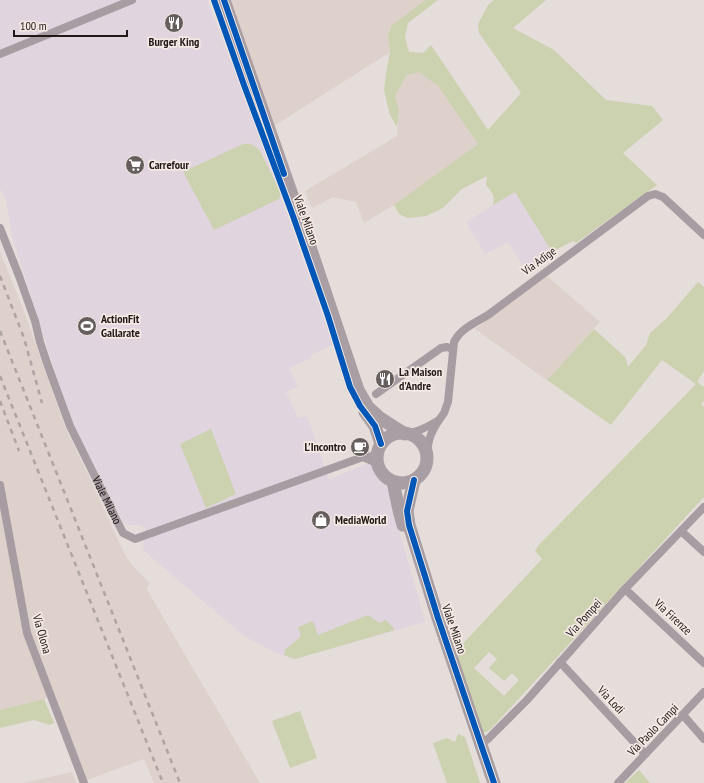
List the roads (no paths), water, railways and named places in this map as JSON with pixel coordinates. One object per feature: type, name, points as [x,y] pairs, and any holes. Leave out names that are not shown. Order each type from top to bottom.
[{"type":"main road","name":"Viale Milano","points":[[214,0],[293,216],[328,316],[350,387],[360,406],[376,426],[379,454]]},
{"type":"main road","name":"Viale Milano","points":[[224,0],[358,390],[368,407],[380,418],[405,434]]},
{"type":"main road","points":[[405,434],[413,436],[424,446],[427,462],[420,476],[414,480],[407,483],[393,482],[380,471],[379,454],[392,435],[405,434]]},
{"type":"main road","name":"Viale Milano","points":[[414,480],[407,511],[409,525],[438,618],[494,783]]},
{"type":"main road","name":"Viale Milano","points":[[393,482],[410,553],[489,783]]},
{"type":"street","points":[[0,54],[132,0]]},
{"type":"street","name":"Via Adige","points":[[426,454],[431,432],[444,413],[448,402],[454,342],[464,330],[494,310],[648,196],[655,194],[663,197],[704,235]]},
{"type":"street","name":"Viale Milano","points":[[0,228],[20,276],[35,321],[40,342],[70,426],[123,533],[134,539],[362,457],[379,454]]},
{"type":"street","points":[[376,394],[441,348],[447,347],[454,349]]},
{"type":"street","points":[[405,434],[423,429],[439,420]]},
{"type":"street","name":"Via Olona","points":[[0,485],[27,633],[84,783]]},
{"type":"street","name":"Via Pompei","points":[[481,743],[488,739],[527,700],[626,589],[704,507]]},
{"type":"street","points":[[681,531],[704,552]]},
{"type":"street","name":"Via Firenze","points":[[626,589],[704,663]]},
{"type":"street","name":"Via Lodi","points":[[560,662],[645,754]]},
{"type":"street","name":"Via Paolo Campi","points":[[618,783],[704,692]]},
{"type":"street","points":[[683,715],[704,739]]},
{"type":"railway","points":[[0,276],[24,338],[42,403]]},
{"type":"railway","points":[[0,331],[180,783]]},
{"type":"railway","points":[[0,376],[163,783]]},
{"type":"railway","points":[[0,401],[19,451]]},
{"type":"place","name":"Burger King","points":[[174,23]]},
{"type":"place","name":"Carrefour","points":[[135,165]]},
{"type":"place","name":"ActionFit Gallarate","points":[[87,326]]},
{"type":"place","name":"La Maison d'Andre","points":[[385,379]]},
{"type":"place","name":"L'Incontro","points":[[360,447]]},
{"type":"place","name":"MediaWorld","points":[[321,520]]}]
